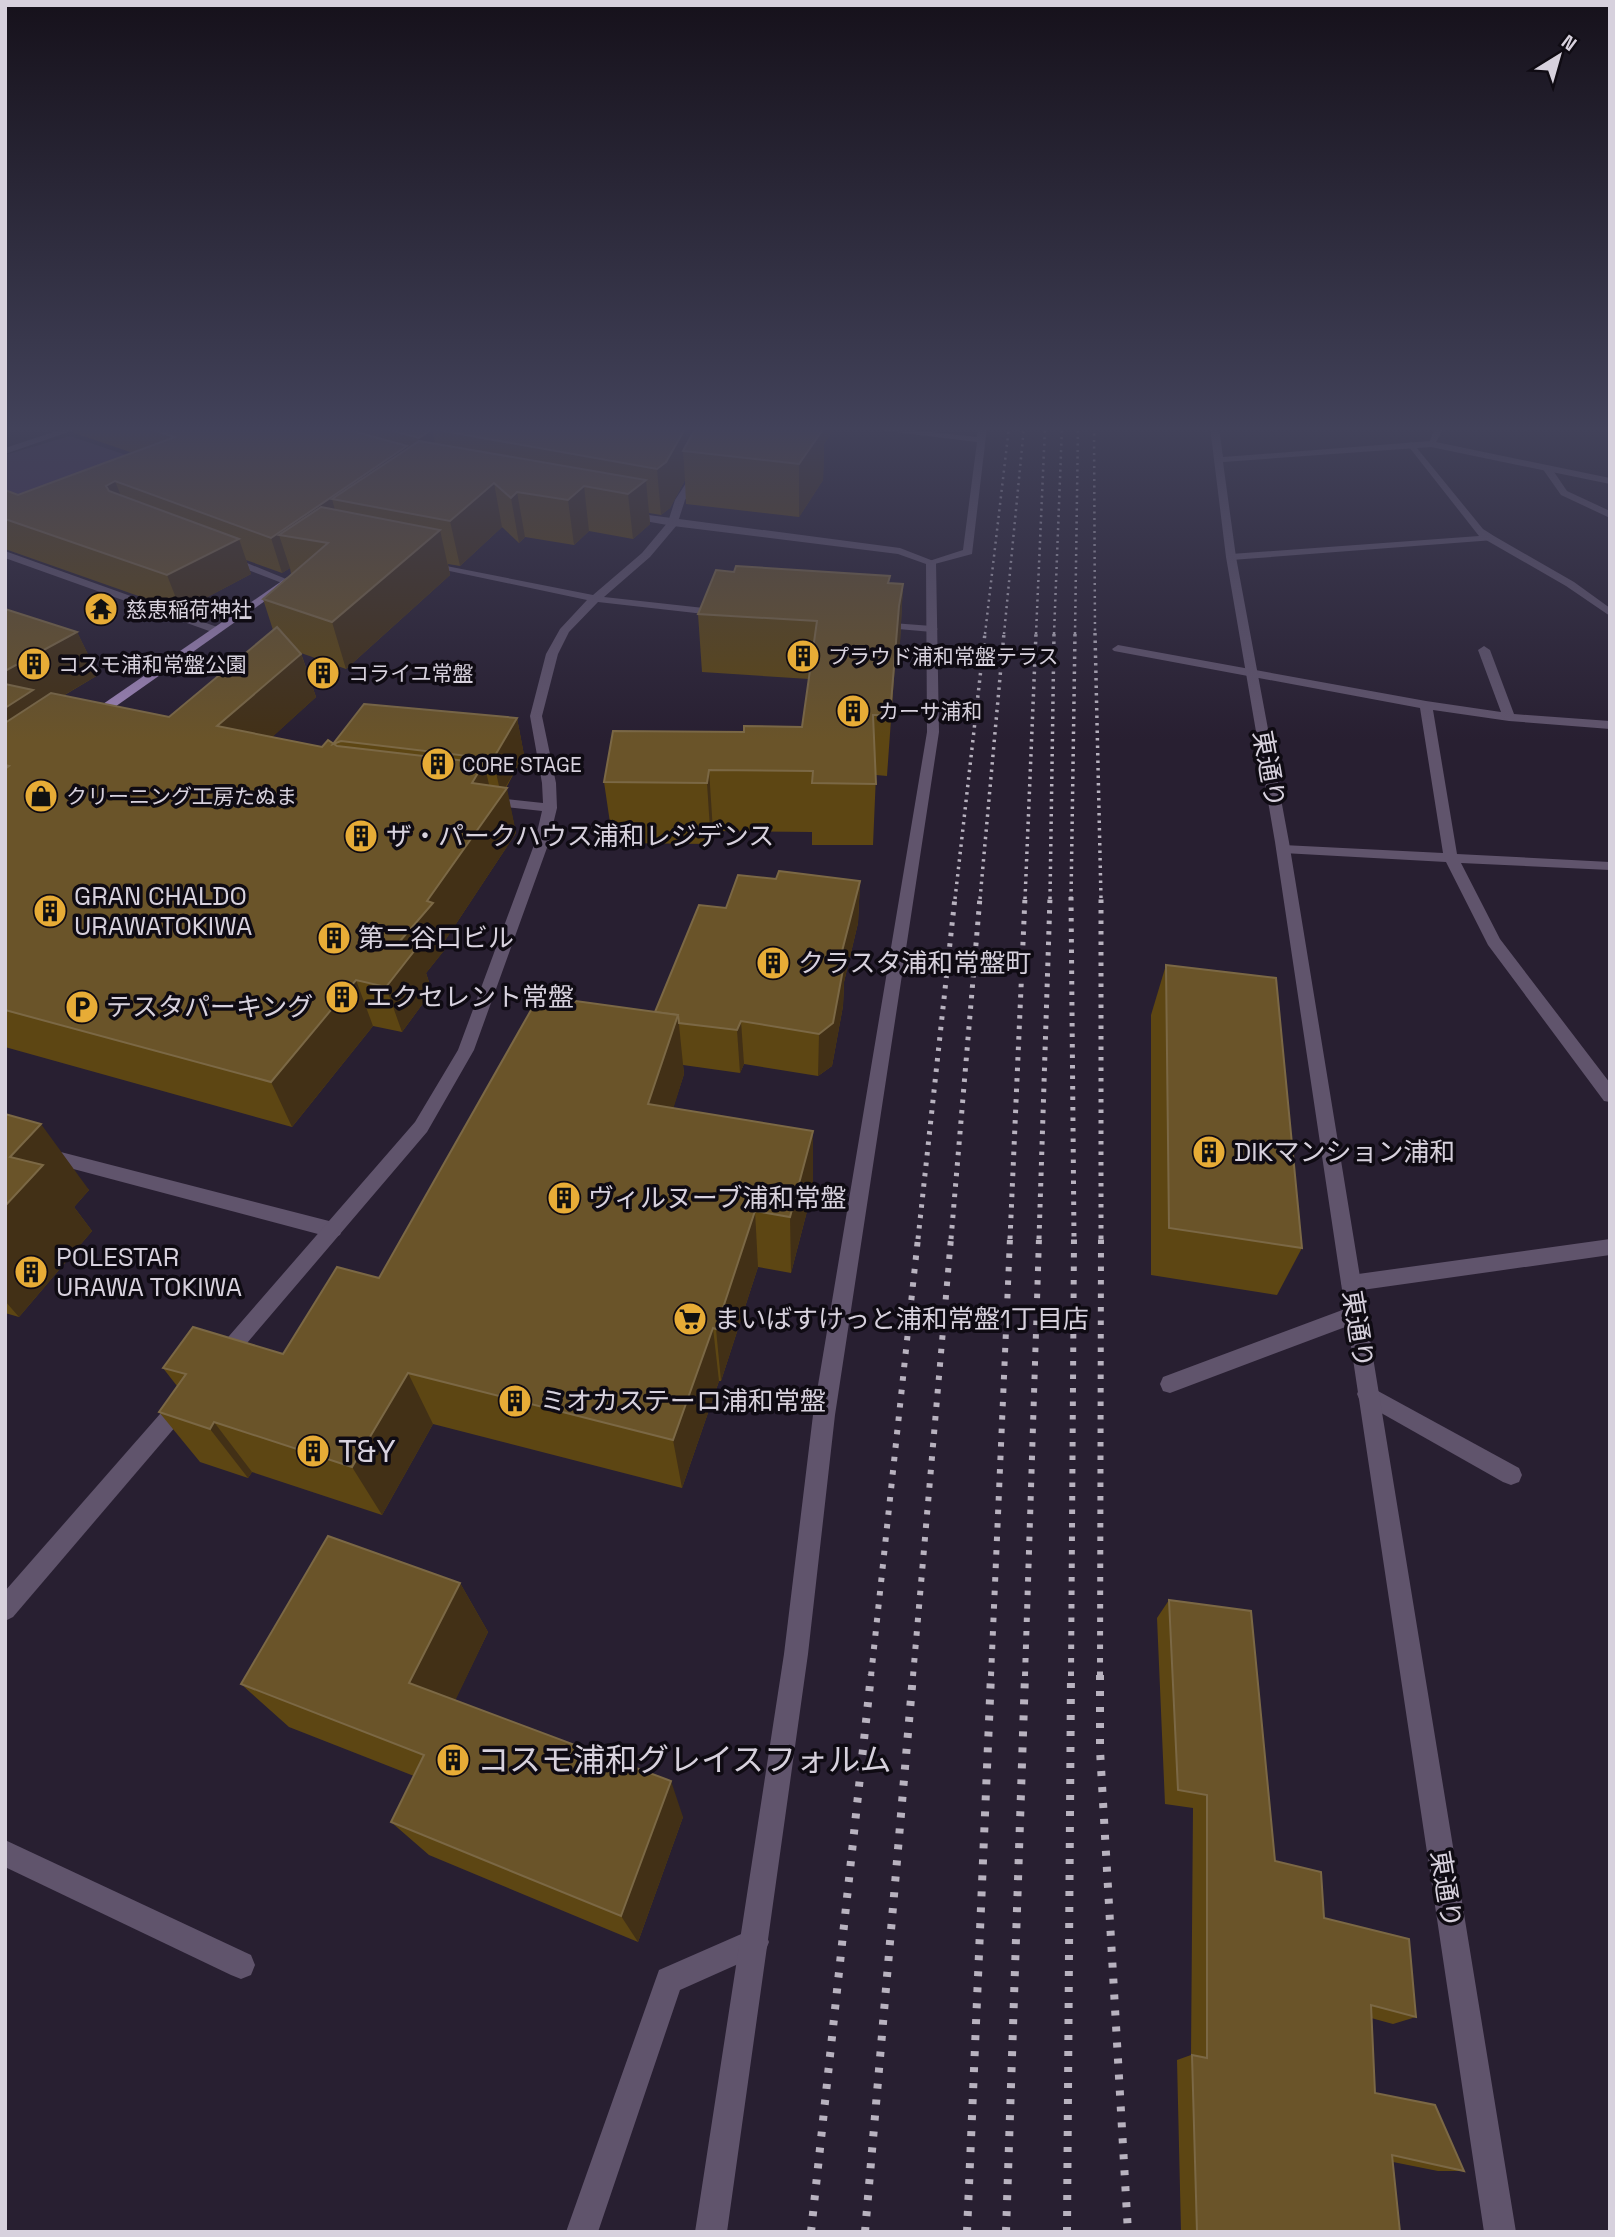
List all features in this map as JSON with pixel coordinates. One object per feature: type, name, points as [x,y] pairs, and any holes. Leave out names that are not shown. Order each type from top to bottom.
[{"type":"main road","points":[[85,722],[305,567]]},
{"type":"street","points":[[212,1370],[421,1127],[466,1050],[541,845],[550,808],[549,783],[536,716],[552,654],[564,631],[597,596],[646,555],[666,531]]},
{"type":"street","points":[[741,531],[900,551],[931,562],[968,552],[970,531]]},
{"type":"street","name":"東通り","points":[[1227,531],[1283,849],[1500,2232]]},
{"type":"street","points":[[1480,531],[1570,584],[1610,613]]},
{"type":"street","points":[[1231,557],[1489,538]]},
{"type":"street","points":[[213,553],[286,581]]},
{"type":"street","points":[[5,554],[216,631]]},
{"type":"street","points":[[412,562],[597,596],[619,603],[731,614]]},
{"type":"street","points":[[711,2232],[796,1654],[824,1415],[933,732],[931,562]]},
{"type":"street","points":[[867,624],[932,629]]},
{"type":"street","points":[[1118,649],[1509,718],[1610,725]]},
{"type":"street","points":[[1484,650],[1509,718]]},
{"type":"street","points":[[1426,705],[1451,858],[1493,941],[1610,1096]]},
{"type":"street","points":[[471,799],[550,808]]},
{"type":"street","points":[[1283,849],[1610,866]]},
{"type":"street","points":[[54,1157],[333,1230]]},
{"type":"street","points":[[1351,1283],[1610,1247]]},
{"type":"street","points":[[1170,1384],[1356,1314]]},
{"type":"street","points":[[5,1609],[194,1390]]},
{"type":"street","points":[[1367,1394],[1511,1475]]},
{"type":"street","points":[[5,1853],[241,1965]]},
{"type":"street","points":[[582,2232],[669,1980],[755,1942]]},
{"type":"building","points":[[41,531],[218,531],[239,539],[167,575]]},
{"type":"building","points":[[253,531],[281,531],[271,538]]},
{"type":"building","points":[[284,531],[438,531],[332,622],[263,599],[328,543],[279,535]]},
{"type":"building","points":[[736,566],[890,576],[888,583],[903,584],[890,715],[873,715],[876,784],[812,783],[813,771],[709,770],[707,783],[604,782],[613,731],[744,732],[744,726],[802,727],[817,621],[698,614],[716,570],[734,572]]},
{"type":"building","points":[[5,609],[77,632],[5,671]]},
{"type":"building","points":[[277,627],[301,654],[217,726],[322,747],[328,740],[337,746],[484,763],[472,783],[507,788],[427,901],[433,903],[400,941],[418,946],[386,987],[356,980],[271,1082],[5,1010],[5,769],[9,766],[5,765],[5,723],[51,693],[169,717]]},
{"type":"building","points":[[5,684],[33,690],[5,708]]},
{"type":"building","points":[[364,704],[517,718],[493,759],[341,741],[333,744]]},
{"type":"building","points":[[779,871],[860,881],[839,963],[844,964],[833,1023],[819,1034],[741,1021],[737,1030],[679,1023],[678,1015],[655,1012],[699,905],[726,908],[738,875],[776,879]]},
{"type":"building","name":"DIKマンション浦和","points":[[1166,965],[1276,978],[1302,1248],[1169,1228]]},
{"type":"building","points":[[539,996],[678,1015],[648,1104],[813,1131],[790,1217],[755,1211],[716,1329],[713,1328],[673,1440],[408,1373],[352,1467],[214,1422],[210,1429],[159,1412],[186,1374],[163,1368],[193,1327],[283,1354],[337,1267],[379,1278]]},
{"type":"building","points":[[5,1114],[41,1124],[10,1157],[43,1165],[5,1206]]},
{"type":"building","name":"コスモ浦和グレイスフォルム","points":[[328,1536],[460,1583],[409,1683],[671,1781],[621,1916],[391,1822],[424,1755],[241,1684]]},
{"type":"building","points":[[1169,1600],[1251,1611],[1275,1861],[1321,1872],[1324,1918],[1409,1939],[1416,2017],[1371,2005],[1375,2093],[1435,2105],[1464,2171],[1392,2155],[1400,2232],[1197,2232],[1192,2055],[1207,2058],[1207,1795],[1178,1790]]},
{"type":"railway","points":[[985,634],[997,531]]},
{"type":"railway","points":[[1004,634],[1014,531]]},
{"type":"railway","points":[[1036,634],[1040,531]]},
{"type":"railway","points":[[1054,634],[1058,531]]},
{"type":"railway","points":[[1075,634],[1076,531]]},
{"type":"railway","points":[[1095,531],[1095,634]]},
{"type":"railway","points":[[955,899],[985,633]]},
{"type":"railway","points":[[980,899],[1004,633]]},
{"type":"railway","points":[[1025,899],[1036,633]]},
{"type":"railway","points":[[1050,899],[1054,633]]},
{"type":"railway","points":[[1071,898],[1075,633]]},
{"type":"railway","points":[[1095,633],[1101,899]]},
{"type":"railway","points":[[918,1239],[955,897]]},
{"type":"railway","points":[[951,1239],[980,897]]},
{"type":"railway","points":[[1010,1239],[1025,897]]},
{"type":"railway","points":[[1039,1239],[1050,897]]},
{"type":"railway","points":[[1071,898],[1074,1239]]},
{"type":"railway","points":[[1101,899],[1101,1238]]},
{"type":"railway","points":[[871,1676],[918,1238]]},
{"type":"railway","points":[[913,1676],[951,1238]]},
{"type":"railway","points":[[991,1676],[1010,1238]]},
{"type":"railway","points":[[1025,1676],[1039,1238]]},
{"type":"railway","points":[[1100,1676],[1101,1238]]},
{"type":"railway","points":[[1071,1676],[1074,1239]]},
{"type":"railway","points":[[811,2232],[871,1675]]},
{"type":"railway","points":[[865,2232],[913,1675]]},
{"type":"railway","points":[[967,2232],[991,1675]]},
{"type":"railway","points":[[1006,2232],[1025,1675]]},
{"type":"railway","points":[[1067,2232],[1071,1675]]},
{"type":"railway","points":[[1100,1676],[1100,1750],[1128,2232]]},
{"type":"place","name":"慈恵稲荷神社","points":[[101,609]]},
{"type":"place","name":"プラウド浦和常盤テラス","points":[[803,656]]},
{"type":"place","name":"コスモ浦和常盤公園","points":[[34,664]]},
{"type":"place","name":"コライユ常盤","points":[[323,673]]},
{"type":"place","name":"カーサ浦和","points":[[853,711]]},
{"type":"place","name":"CORE STAGE","points":[[438,764]]},
{"type":"place","name":"クリーニング工房たぬま","points":[[41,796]]},
{"type":"place","name":"ザ・パークハウス浦和レジデンス","points":[[361,836]]},
{"type":"place","name":"GRAN CHALDO URAWATOKIWA","points":[[50,911]]},
{"type":"place","name":"第二谷口ビル","points":[[334,938]]},
{"type":"place","name":"クラスタ浦和常盤町","points":[[773,963]]},
{"type":"place","name":"エクセレント常盤","points":[[342,997]]},
{"type":"place","name":"テスタパーキング","points":[[82,1007]]},
{"type":"place","name":"DIKマンション浦和","points":[[1209,1152]]},
{"type":"place","name":"ヴィルヌーブ浦和常盤","points":[[564,1198]]},
{"type":"place","name":"POLESTAR URAWA TOKIWA","points":[[31,1272]]},
{"type":"place","name":"まいばすけっと浦和常盤1丁目店","points":[[690,1319]]},
{"type":"place","name":"ミオカステーロ浦和常盤","points":[[515,1401]]},
{"type":"place","name":"T&Y","points":[[313,1451]]},
{"type":"place","name":"コスモ浦和グレイスフォルム","points":[[453,1760]]}]
